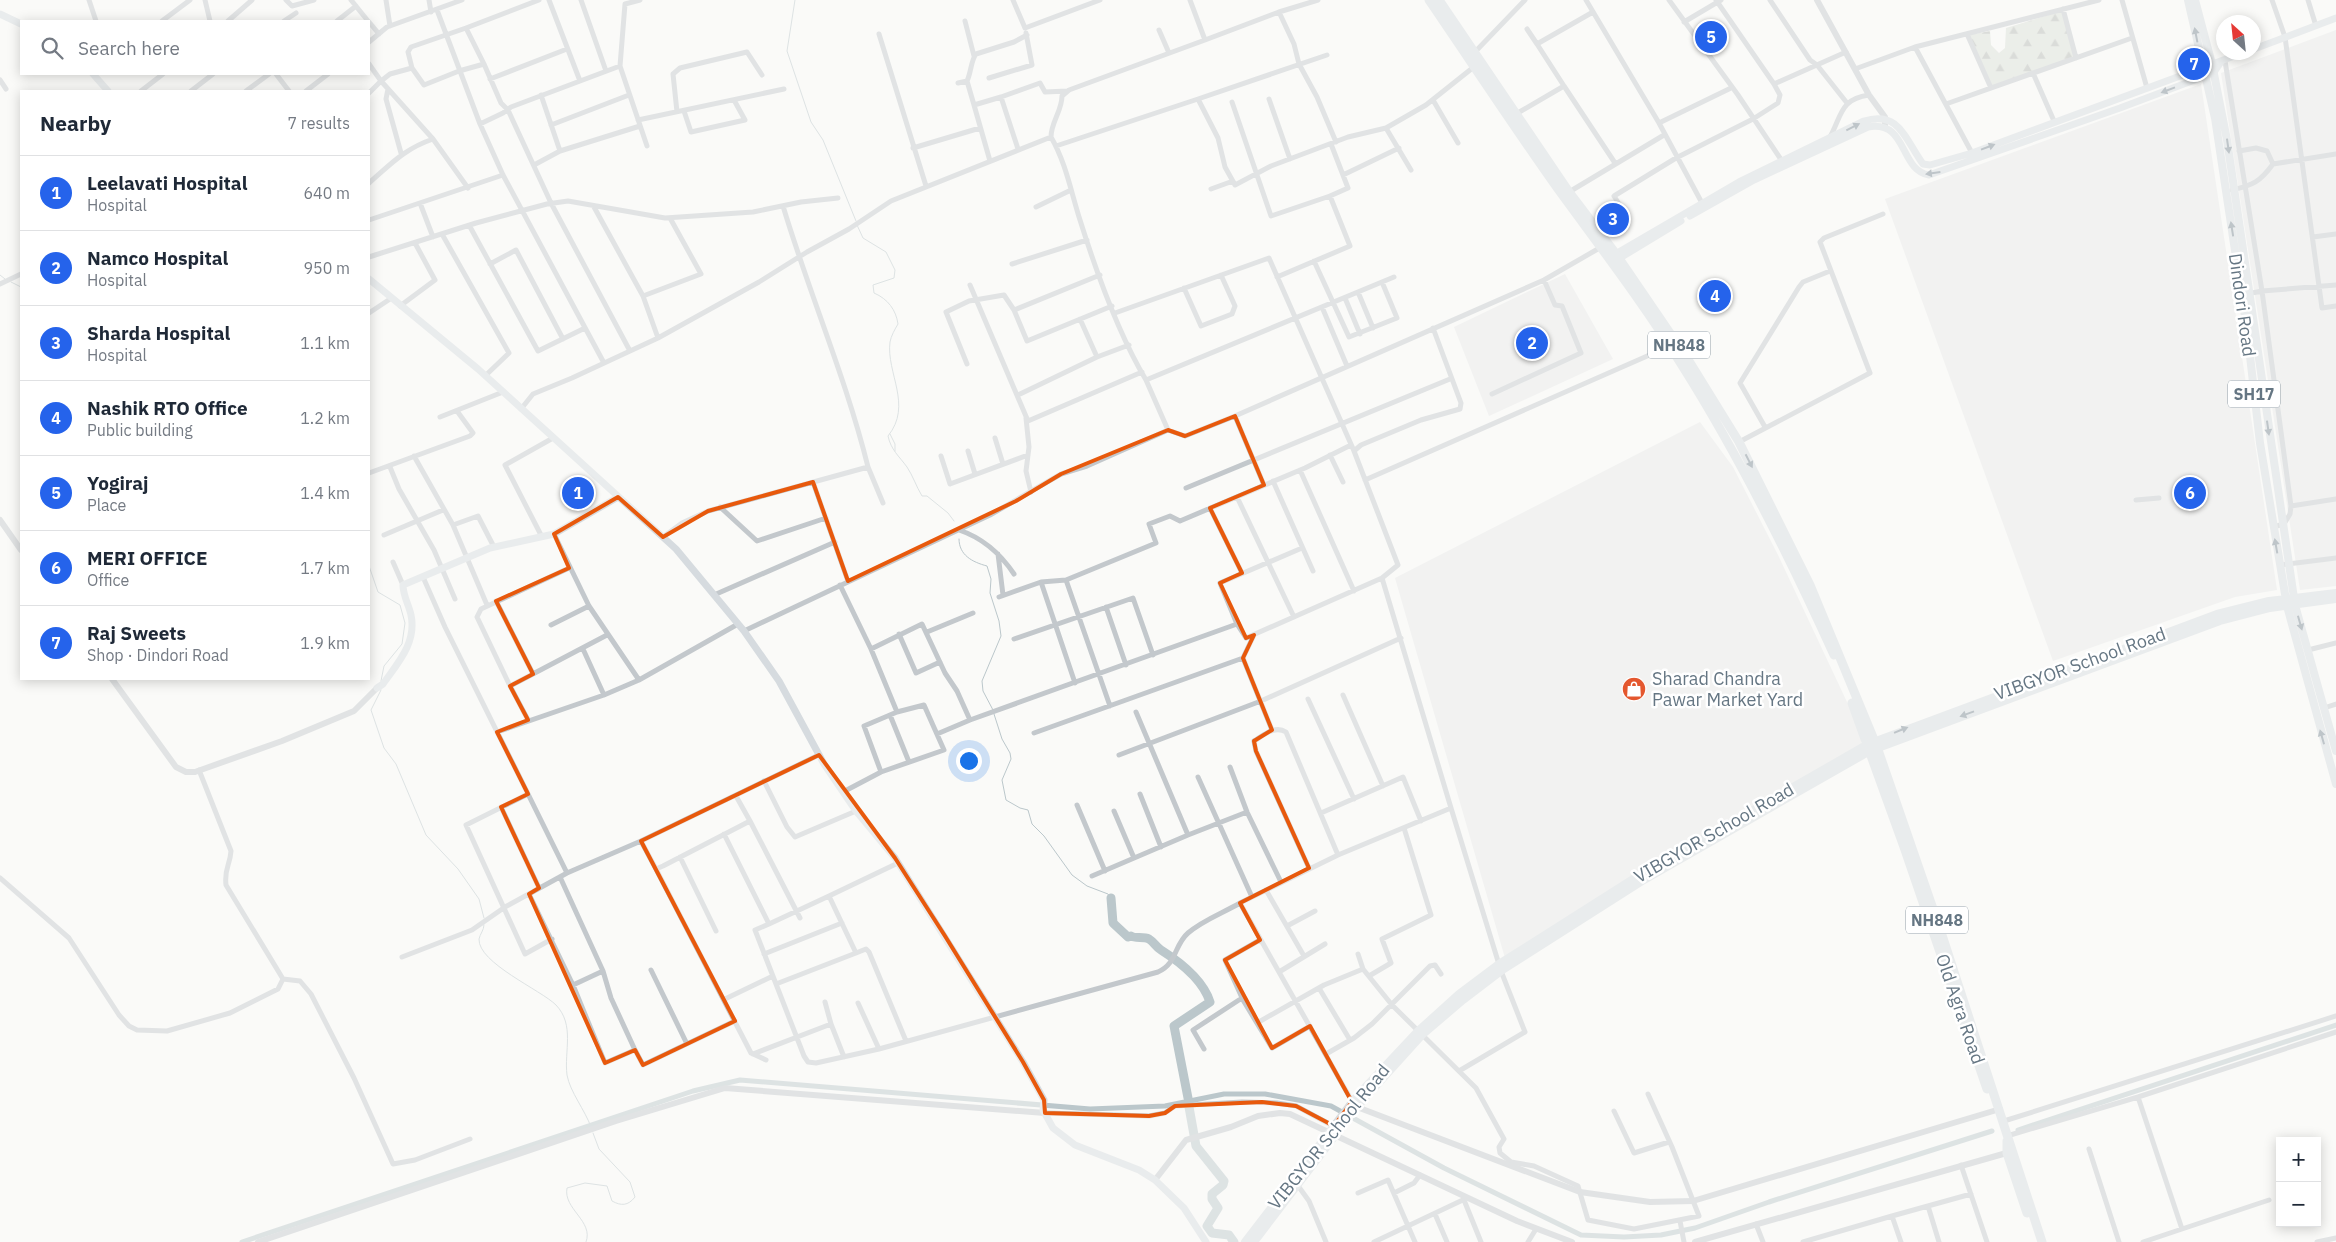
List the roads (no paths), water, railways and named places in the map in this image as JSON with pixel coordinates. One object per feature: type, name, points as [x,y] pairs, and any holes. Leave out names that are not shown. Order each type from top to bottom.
[{"type":"highway","name":"NH848","points":[[1429,0],[1452,27],[1582,214],[1663,321],[1739,442],[1810,585],[1872,746],[1997,1109],[2004,1121],[2010,1152],[2036,1242]]},
{"type":"highway","name":"NH848","points":[[1439,0],[1452,27]]},
{"type":"highway","name":"NH848","points":[[1478,64],[1516,114],[1570,192],[1582,214]]},
{"type":"highway","name":"NH848","points":[[1615,258],[1709,409],[1755,491],[1804,589],[1838,664],[1860,724],[1872,746]]},
{"type":"highway","name":"NH848","points":[[2010,1152],[2042,1242]]},
{"type":"main road","name":"Dindori Road","points":[[2188,0],[2230,191],[2246,294],[2260,443],[2280,565],[2336,784]]},
{"type":"main road","points":[[2196,0],[2214,72],[2230,191]]},
{"type":"main road","points":[[2,17],[20,24]]},
{"type":"main road","points":[[2261,46],[2336,18]]},
{"type":"main road","points":[[1615,258],[1702,203],[1864,121],[1885,117],[1898,126],[1923,164],[1936,164],[1972,153],[2223,61]]},
{"type":"main road","points":[[1615,258],[1754,180],[1868,127],[1885,127],[1898,139],[1916,169],[1929,175],[2111,112],[2205,76],[2214,72],[2223,61]]},
{"type":"main road","points":[[94,75],[107,90]]},
{"type":"main road","points":[[370,280],[390,299],[485,376],[676,549],[744,631],[779,681],[818,755],[856,811],[898,863],[995,1017],[1044,1100],[1044,1112],[1058,1132],[1074,1145],[1139,1170],[1155,1180],[1184,1208],[1206,1242]]},
{"type":"main road","points":[[2246,294],[2284,524],[2289,564],[2290,602],[2308,650],[2336,751]]},
{"type":"main road","points":[[380,686],[404,654],[410,640],[411,616],[403,592],[404,585],[494,547],[554,534],[618,497]]},
{"type":"main road","points":[[2290,602],[2336,592]]},
{"type":"main road","points":[[2290,602],[2336,599]]},
{"type":"main road","name":"VIBGYOR School Road","points":[[1254,1242],[1296,1182],[1352,1108],[1420,1033],[1500,967],[1674,859],[1872,746],[2217,614],[2290,602]]},
{"type":"main road","name":"VIBGYOR School Road","points":[[1246,1242],[1296,1182]]},
{"type":"street","points":[[89,0],[96,20]]},
{"type":"street","points":[[163,20],[190,0]]},
{"type":"street","points":[[205,0],[210,20]]},
{"type":"street","points":[[229,20],[252,0]]},
{"type":"street","points":[[286,0],[292,6],[314,0]]},
{"type":"street","points":[[351,0],[367,20]]},
{"type":"street","points":[[386,0],[390,26]]},
{"type":"street","points":[[428,0],[446,34],[480,124],[503,175],[604,363]]},
{"type":"street","points":[[370,41],[390,26],[462,0]]},
{"type":"street","points":[[484,64],[459,71],[424,85],[412,68],[408,52],[411,47],[539,0]]},
{"type":"street","points":[[548,0],[580,81]]},
{"type":"street","points":[[581,0],[606,71]]},
{"type":"street","points":[[640,0],[624,2],[620,66],[647,146]]},
{"type":"street","points":[[989,78],[1032,65],[1025,28],[1013,0]]},
{"type":"street","points":[[1025,28],[1100,0]]},
{"type":"street","points":[[1190,0],[1205,40]]},
{"type":"street","points":[[974,105],[1040,84],[1045,92],[1067,91],[1279,12],[1318,0]]},
{"type":"street","points":[[1472,55],[1525,0]]},
{"type":"street","points":[[1586,0],[1702,203]]},
{"type":"street","points":[[1669,0],[1782,161]]},
{"type":"street","points":[[1770,0],[1810,60],[1817,64],[1847,104]]},
{"type":"street","points":[[1817,0],[1869,95],[1885,117],[1885,127]]},
{"type":"street","points":[[1855,69],[1915,47],[2099,0]]},
{"type":"street","points":[[2122,0],[2147,88]]},
{"type":"street","points":[[2272,0],[2285,36],[2322,308],[2336,306]]},
{"type":"street","points":[[2308,0],[2316,26]]},
{"type":"street","points":[[1624,212],[1614,196],[1676,158],[1753,119],[1778,103],[1780,96],[1774,84],[1718,1],[1684,22]]},
{"type":"street","points":[[338,20],[356,6]]},
{"type":"street","points":[[2063,9],[2076,58]]},
{"type":"street","points":[[1232,102],[1271,216],[1348,188],[1318,97],[1299,64],[1294,44],[1279,12]]},
{"type":"street","points":[[1536,44],[1593,12]]},
{"type":"street","points":[[286,20],[296,13]]},
{"type":"street","points":[[965,21],[974,56],[971,73],[967,81],[990,161]]},
{"type":"street","points":[[370,23],[379,34]]},
{"type":"street","points":[[466,28],[501,103],[508,110],[551,203],[630,351]]},
{"type":"street","points":[[1527,28],[1615,163]]},
{"type":"street","points":[[1159,30],[1169,54]]},
{"type":"street","points":[[879,34],[926,186]]},
{"type":"street","points":[[1967,34],[1991,88]]},
{"type":"street","points":[[974,56],[1014,42],[1027,35]]},
{"type":"street","points":[[1946,104],[2132,38]]},
{"type":"street","points":[[1915,47],[1972,153]]},
{"type":"street","points":[[490,79],[567,48]]},
{"type":"street","points":[[676,112],[673,74],[680,68],[747,52],[762,75]]},
{"type":"street","points":[[1774,84],[1846,52]]},
{"type":"street","points":[[1056,146],[1327,55]]},
{"type":"street","points":[[2223,61],[2262,291],[2291,506],[2290,514],[2284,524],[2273,527]]},
{"type":"street","points":[[1198,99],[1218,138],[1226,167],[1235,185],[1290,159],[1334,143],[1386,128],[1433,100],[1478,64]]},
{"type":"street","points":[[370,65],[381,81],[433,139],[468,188]]},
{"type":"street","points":[[480,124],[541,95],[620,66]]},
{"type":"street","points":[[370,92],[390,74],[412,68]]},
{"type":"street","points":[[2033,74],[2054,122]]},
{"type":"street","points":[[153,75],[157,78]]},
{"type":"street","points":[[142,90],[162,75]]},
{"type":"street","points":[[192,90],[212,75]]},
{"type":"street","points":[[247,90],[268,75]]},
{"type":"street","points":[[277,75],[288,90]]},
{"type":"street","points":[[307,90],[327,75]]},
{"type":"street","points":[[0,80],[6,89]]},
{"type":"street","points":[[958,83],[967,81]]},
{"type":"street","points":[[1516,114],[1564,86]]},
{"type":"street","points":[[1658,123],[1732,88]]},
{"type":"street","points":[[388,89],[386,99],[401,153]]},
{"type":"street","points":[[638,120],[784,89]]},
{"type":"street","points":[[1067,91],[1062,96],[1062,107],[1051,130],[1050,137],[1056,146],[1087,240],[1114,313],[1168,430]]},
{"type":"street","points":[[541,95],[560,151]]},
{"type":"street","points":[[551,126],[629,95]]},
{"type":"street","points":[[1828,140],[1847,104],[1858,96],[1869,95]]},
{"type":"street","points":[[1001,97],[1018,150]]},
{"type":"street","points":[[1269,99],[1290,159]]},
{"type":"street","points":[[684,110],[691,132],[745,120],[734,100]]},
{"type":"street","points":[[1433,100],[1458,143]]},
{"type":"street","points":[[534,165],[560,151],[640,126]]},
{"type":"street","points":[[914,148],[980,128]]},
{"type":"street","points":[[1386,128],[1411,170]]},
{"type":"street","points":[[1570,192],[1664,135]]},
{"type":"street","points":[[521,409],[533,394],[658,338],[849,229],[891,200],[1050,137]]},
{"type":"street","points":[[370,182],[401,153],[433,139]]},
{"type":"street","points":[[1343,175],[1399,148]]},
{"type":"street","points":[[2239,150],[2256,148],[2267,151],[2273,164]]},
{"type":"street","points":[[2230,191],[2245,187],[2263,178],[2273,164],[2336,154]]},
{"type":"street","points":[[370,220],[503,175]]},
{"type":"street","points":[[1212,189],[1233,181]]},
{"type":"street","points":[[1036,208],[1070,190]]},
{"type":"street","points":[[1277,276],[1350,246],[1330,196]]},
{"type":"street","points":[[370,257],[469,225],[551,203],[568,201],[670,218],[754,212],[838,198]]},
{"type":"street","points":[[420,203],[433,237]]},
{"type":"street","points":[[594,206],[643,296],[658,338]]},
{"type":"street","points":[[783,206],[798,257],[857,422],[868,467],[883,503]]},
{"type":"street","points":[[1739,442],[1870,373],[1820,242],[1824,238],[1883,214]]},
{"type":"street","points":[[643,296],[697,276],[701,272],[670,218]]},
{"type":"street","points":[[469,225],[538,351],[585,328]]},
{"type":"street","points":[[442,234],[509,354],[485,376]]},
{"type":"street","points":[[2313,237],[2336,234]]},
{"type":"street","points":[[1012,264],[1087,240]]},
{"type":"street","points":[[399,306],[435,280],[415,243]]},
{"type":"street","points":[[744,631],[958,530],[1061,474],[1087,466],[1168,430],[1184,436],[1235,416],[1544,280],[1605,245]]},
{"type":"street","points":[[490,264],[516,250],[563,339]]},
{"type":"street","points":[[1114,313],[1269,258],[1354,451],[1398,565],[1382,578],[1246,638],[1237,624],[1220,583],[1302,548]]},
{"type":"street","points":[[1314,261],[1349,337],[1397,318],[1382,282]]},
{"type":"street","points":[[1765,427],[1740,383],[1798,287],[1803,282],[1830,271]]},
{"type":"street","points":[[1,284],[19,275]]},
{"type":"street","points":[[1014,310],[1100,275]]},
{"type":"street","points":[[1184,288],[1201,326],[1232,314],[1234,306],[1221,276]]},
{"type":"street","points":[[1146,380],[1394,277]]},
{"type":"street","points":[[1492,394],[1581,353],[1562,306],[1555,305],[1544,280]]},
{"type":"street","points":[[970,285],[1005,371],[1018,395],[1026,418],[1028,455],[1026,471],[1031,492]]},
{"type":"street","points":[[2246,294],[2336,285]]},
{"type":"street","points":[[1358,292],[1373,328]]},
{"type":"street","points":[[967,364],[946,312],[968,301],[1004,295],[1014,310],[1027,341],[1112,306]]},
{"type":"street","points":[[1345,298],[1360,334]]},
{"type":"street","points":[[370,312],[390,299]]},
{"type":"street","points":[[1322,307],[1348,366]]},
{"type":"street","points":[[1080,319],[1097,357]]},
{"type":"street","points":[[1354,451],[1361,445],[1421,420],[1460,409],[1460,403],[1433,328]]},
{"type":"street","points":[[1018,395],[1097,357],[1129,345]]},
{"type":"street","points":[[1366,480],[1670,346]]},
{"type":"street","points":[[1026,418],[1028,421],[1142,372]]},
{"type":"street","points":[[1186,488],[1341,422],[1450,379]]},
{"type":"street","points":[[440,417],[457,412],[503,392]]},
{"type":"street","points":[[370,473],[390,467],[473,433],[457,412]]},
{"type":"street","points":[[1235,416],[1264,485]]},
{"type":"street","points":[[542,537],[505,465],[553,438]]},
{"type":"street","points":[[995,438],[1003,464]]},
{"type":"street","points":[[998,554],[1001,596],[1041,582],[1066,580],[1156,543],[1149,524],[1170,516],[1180,521],[1300,470],[1351,445]]},
{"type":"street","points":[[968,451],[975,474]]},
{"type":"street","points":[[941,456],[950,484],[1028,455]]},
{"type":"street","points":[[1330,455],[1343,482]]},
{"type":"street","points":[[414,456],[453,525],[487,604]]},
{"type":"street","points":[[390,467],[399,489],[434,550],[454,598]]},
{"type":"street","points":[[663,537],[682,523],[720,507],[794,485],[813,482],[868,467]]},
{"type":"street","points":[[1300,470],[1354,591]]},
{"type":"street","points":[[1272,481],[1313,570]]},
{"type":"street","points":[[813,482],[848,581]]},
{"type":"street","points":[[1237,497],[1294,617]]},
{"type":"street","points":[[2136,500],[2159,498]]},
{"type":"street","points":[[2291,506],[2336,499]]},
{"type":"street","points":[[720,507],[758,541],[826,518]]},
{"type":"street","points":[[1210,508],[1242,574]]},
{"type":"street","points":[[384,535],[443,510]]},
{"type":"street","points":[[453,525],[478,516],[494,547]]},
{"type":"street","points":[[0,520],[20,549]]},
{"type":"street","points":[[958,530],[976,536],[998,554],[1014,574]]},
{"type":"street","points":[[554,534],[588,606],[639,680]]},
{"type":"street","points":[[714,595],[835,542]]},
{"type":"street","points":[[2280,565],[2336,558]]},
{"type":"street","points":[[393,562],[404,585]]},
{"type":"street","points":[[528,720],[477,617],[481,609],[487,604],[569,568]]},
{"type":"street","points":[[422,577],[567,873]]},
{"type":"street","points":[[1382,578],[1500,967],[1525,1032],[1459,1071]]},
{"type":"street","points":[[1066,580],[1097,675],[1110,706]]},
{"type":"street","points":[[1041,582],[1075,683]]},
{"type":"street","points":[[840,586],[872,649],[897,712]]},
{"type":"street","points":[[1014,639],[1133,598],[1153,655]]},
{"type":"street","points":[[496,601],[533,674]]},
{"type":"street","points":[[551,625],[588,606]]},
{"type":"street","points":[[1106,607],[1126,665]]},
{"type":"street","points":[[927,632],[973,613]]},
{"type":"street","points":[[497,732],[604,695],[639,680],[738,624]]},
{"type":"street","points":[[872,649],[922,624],[940,662],[957,690],[970,720]]},
{"type":"street","points":[[937,734],[970,720],[1237,624]]},
{"type":"street","points":[[900,634],[916,673],[940,662]]},
{"type":"street","points":[[510,686],[607,635]]},
{"type":"street","points":[[1034,733],[1243,658],[1254,635]]},
{"type":"street","points":[[1119,755],[1260,701],[1401,638]]},
{"type":"street","points":[[2308,650],[2336,643]]},
{"type":"street","points":[[583,649],[604,695]]},
{"type":"street","points":[[1243,658],[1272,730]]},
{"type":"street","points":[[113,680],[176,767],[186,772],[199,770],[282,741],[354,711],[380,686]]},
{"type":"street","points":[[1343,695],[1383,786]]},
{"type":"street","points":[[1308,699],[1354,799]]},
{"type":"street","points":[[2324,708],[2336,704]]},
{"type":"street","points":[[843,792],[881,772],[944,750],[924,705],[897,712],[864,726],[881,772]]},
{"type":"street","points":[[1136,712],[1188,835]]},
{"type":"street","points":[[890,715],[908,762]]},
{"type":"street","points":[[1310,868],[1256,751],[1254,741],[1272,730],[1282,729],[1286,732],[1338,855]]},
{"type":"street","points":[[402,957],[474,929],[505,907],[567,873],[641,841],[818,755]]},
{"type":"street","points":[[1230,767],[1247,812],[1281,882]]},
{"type":"street","points":[[199,770],[231,851],[230,861],[224,870],[226,885],[283,979]]},
{"type":"street","points":[[1198,777],[1217,824],[1252,898]]},
{"type":"street","points":[[1321,813],[1403,777],[1422,821]]},
{"type":"street","points":[[764,781],[787,827],[795,837],[856,811]]},
{"type":"street","points":[[528,794],[466,825],[525,954],[552,939]]},
{"type":"street","points":[[1140,794],[1161,847]]},
{"type":"street","points":[[736,796],[800,918]]},
{"type":"street","points":[[1077,805],[1105,871]]},
{"type":"street","points":[[501,807],[539,888]]},
{"type":"street","points":[[898,863],[797,912],[755,930],[796,1037],[804,1056],[810,1062],[878,1049],[1166,969],[1173,961],[1187,934],[1240,903],[1338,855],[1451,808]]},
{"type":"street","points":[[1114,811],[1134,858]]},
{"type":"street","points":[[1092,876],[1247,812]]},
{"type":"street","points":[[656,869],[750,821]]},
{"type":"street","points":[[1369,976],[1391,963],[1382,939],[1431,915],[1404,828]]},
{"type":"street","points":[[724,834],[769,924]]},
{"type":"street","points":[[641,841],[753,1054],[766,1060]]},
{"type":"street","points":[[680,857],[716,931]]},
{"type":"street","points":[[560,877],[603,971],[611,998],[643,1065],[736,1021]]},
{"type":"street","points":[[0,878],[69,938],[120,1015],[129,1026],[137,1030],[166,1031],[230,1013],[278,990],[283,979]]},
{"type":"street","points":[[1266,890],[1304,956]]},
{"type":"street","points":[[529,894],[573,985],[605,1064],[635,1050]]},
{"type":"street","points":[[829,896],[856,953]]},
{"type":"street","points":[[1240,903],[1326,1054],[1352,1108],[1580,1192],[1650,1202],[1693,1201],[1997,1109]]},
{"type":"street","points":[[1286,926],[1315,911]]},
{"type":"street","points":[[764,954],[842,923]]},
{"type":"street","points":[[1260,940],[1224,960],[1242,998],[1272,1048],[1310,1026]]},
{"type":"street","points":[[1279,972],[1325,944]]},
{"type":"street","points":[[776,984],[866,949],[869,952],[906,1041]]},
{"type":"street","points":[[1358,954],[1363,969],[1392,1006],[1476,1088],[1504,1139],[1499,1147],[1500,1153],[1511,1162],[1547,1171],[1578,1186],[1588,1220],[1634,1229],[1681,1223],[1699,1216],[1670,1142],[1648,1094]]},
{"type":"street","points":[[1326,1054],[1350,1040],[1392,1006],[1394,1000],[1430,966],[1435,965],[1441,974]]},
{"type":"street","points":[[1257,1023],[1319,988],[1363,969]]},
{"type":"street","points":[[651,970],[688,1044]]},
{"type":"street","points":[[573,985],[603,971]]},
{"type":"street","points":[[724,998],[773,976]]},
{"type":"street","points":[[283,979],[300,981],[311,994],[354,1078],[393,1164],[415,1160],[470,1139]]},
{"type":"street","points":[[1319,988],[1350,1040]]},
{"type":"street","points":[[1204,1050],[1193,1030],[1242,998]]},
{"type":"street","points":[[825,1002],[831,1024],[844,1057]]},
{"type":"street","points":[[858,1003],[878,1049]]},
{"type":"street","points":[[2004,1121],[2336,1016]]},
{"type":"street","points":[[753,1054],[831,1024]]},
{"type":"street","points":[[2007,1136],[2138,1097],[2336,1032]]},
{"type":"street","points":[[258,1242],[616,1120],[725,1088],[1044,1112],[1149,1116],[1165,1113],[1174,1106],[1192,1104],[1277,1103],[1296,1106],[1465,1199],[1572,1242]]},
{"type":"street","points":[[2138,1097],[2182,1229]]},
{"type":"street","points":[[1614,1111],[1634,1153],[1670,1142]]},
{"type":"street","points":[[1155,1180],[1186,1140],[1231,1127],[1258,1116],[1280,1113],[1336,1129]]},
{"type":"street","points":[[2089,1149],[2119,1242]]},
{"type":"street","points":[[1695,1242],[2010,1152]]},
{"type":"street","points":[[1961,1165],[1988,1242]]},
{"type":"street","points":[[1394,1193],[1414,1183],[1420,1175]]},
{"type":"street","points":[[1358,1193],[1388,1180],[1415,1242]]},
{"type":"street","points":[[1296,1182],[1309,1201],[1326,1242]]},
{"type":"street","points":[[1803,1242],[1971,1194]]},
{"type":"street","points":[[1379,1241],[1465,1199]]},
{"type":"street","points":[[1465,1199],[1481,1242]]},
{"type":"street","points":[[2143,1242],[2269,1200]]},
{"type":"street","points":[[1928,1206],[1939,1242]]},
{"type":"street","points":[[1435,1214],[1447,1242]]},
{"type":"street","points":[[1892,1216],[1901,1242]]},
{"type":"street","points":[[1681,1223],[1684,1242]]},
{"type":"street","points":[[1756,1224],[1763,1242]]},
{"type":"street","points":[[1528,1242],[1536,1229]]},
{"type":"street","points":[[2317,1242],[2336,1238]]},
{"type":"waterway","points":[[795,0],[787,51],[811,122],[823,140],[856,221]]},
{"type":"waterway","points":[[857,225],[863,238],[886,252],[895,270],[894,278],[873,285],[874,293],[887,302],[893,310],[898,324],[890,342],[890,354],[899,401],[895,424],[888,436],[889,441],[909,470],[922,496],[927,496],[948,513],[954,521]]},
{"type":"waterway","points":[[0,275],[5,279]]},
{"type":"waterway","points":[[11,282],[20,286]]},
{"type":"waterway","points":[[890,434],[895,444],[895,451]]},
{"type":"waterway","points":[[959,539],[964,554],[972,560],[987,566],[991,579],[990,593],[999,621],[1001,636],[982,681],[983,691],[993,710]]},
{"type":"waterway","points":[[370,569],[378,592],[400,605],[405,623],[402,644],[384,666],[381,681]]},
{"type":"waterway","points":[[381,690],[371,710],[384,748],[396,764],[426,835],[458,869],[479,899],[484,918]]},
{"type":"waterway","points":[[994,714],[1011,759],[1002,780],[1006,800],[1028,810],[1032,824],[1044,836],[1072,875],[1087,886],[1108,894],[1111,898]]},
{"type":"waterway","points":[[1111,898],[1113,923],[1128,937],[1149,939],[1159,949],[1183,966],[1207,994],[1210,1002],[1174,1026],[1188,1098]]},
{"type":"waterway","points":[[484,925],[479,939],[481,948],[488,957],[556,1005],[562,1013],[567,1030],[567,1075],[571,1088],[591,1127]]},
{"type":"waterway","points":[[2018,1130],[2336,1025]]},
{"type":"waterway","points":[[242,1242],[693,1091],[740,1080],[1090,1109],[1165,1106],[1224,1094],[1265,1094],[1331,1106],[1444,1168],[1581,1235],[1624,1237],[1661,1235],[1695,1228],[1769,1202],[1992,1131]]},
{"type":"waterway","points":[[1189,1107],[1196,1146],[1224,1181],[1223,1185],[1212,1194],[1212,1199],[1218,1208],[1207,1226],[1212,1233],[1229,1235],[1234,1242]]},
{"type":"waterway","points":[[586,1242],[586,1228],[569,1202],[567,1188],[585,1183],[607,1186],[612,1201],[618,1204],[627,1204],[635,1197],[630,1182],[599,1149],[593,1133]]},
{"type":"place","name":"Yogiraj","points":[[1711,37]]},
{"type":"place","name":"Raj Sweets","points":[[2194,64]]},
{"type":"place","name":"Sharda Hospital","points":[[1613,219]]},
{"type":"place","name":"Nashik RTO Office","points":[[1715,296]]},
{"type":"place","name":"Namco Hospital","points":[[1532,343]]},
{"type":"place","name":"Leelavati Hospital","points":[[578,493]]},
{"type":"place","name":"MERI OFFICE","points":[[2190,493]]},
{"type":"place","name":"Sharad Chandra Pawar Market Yard","points":[[1634,689]]}]
